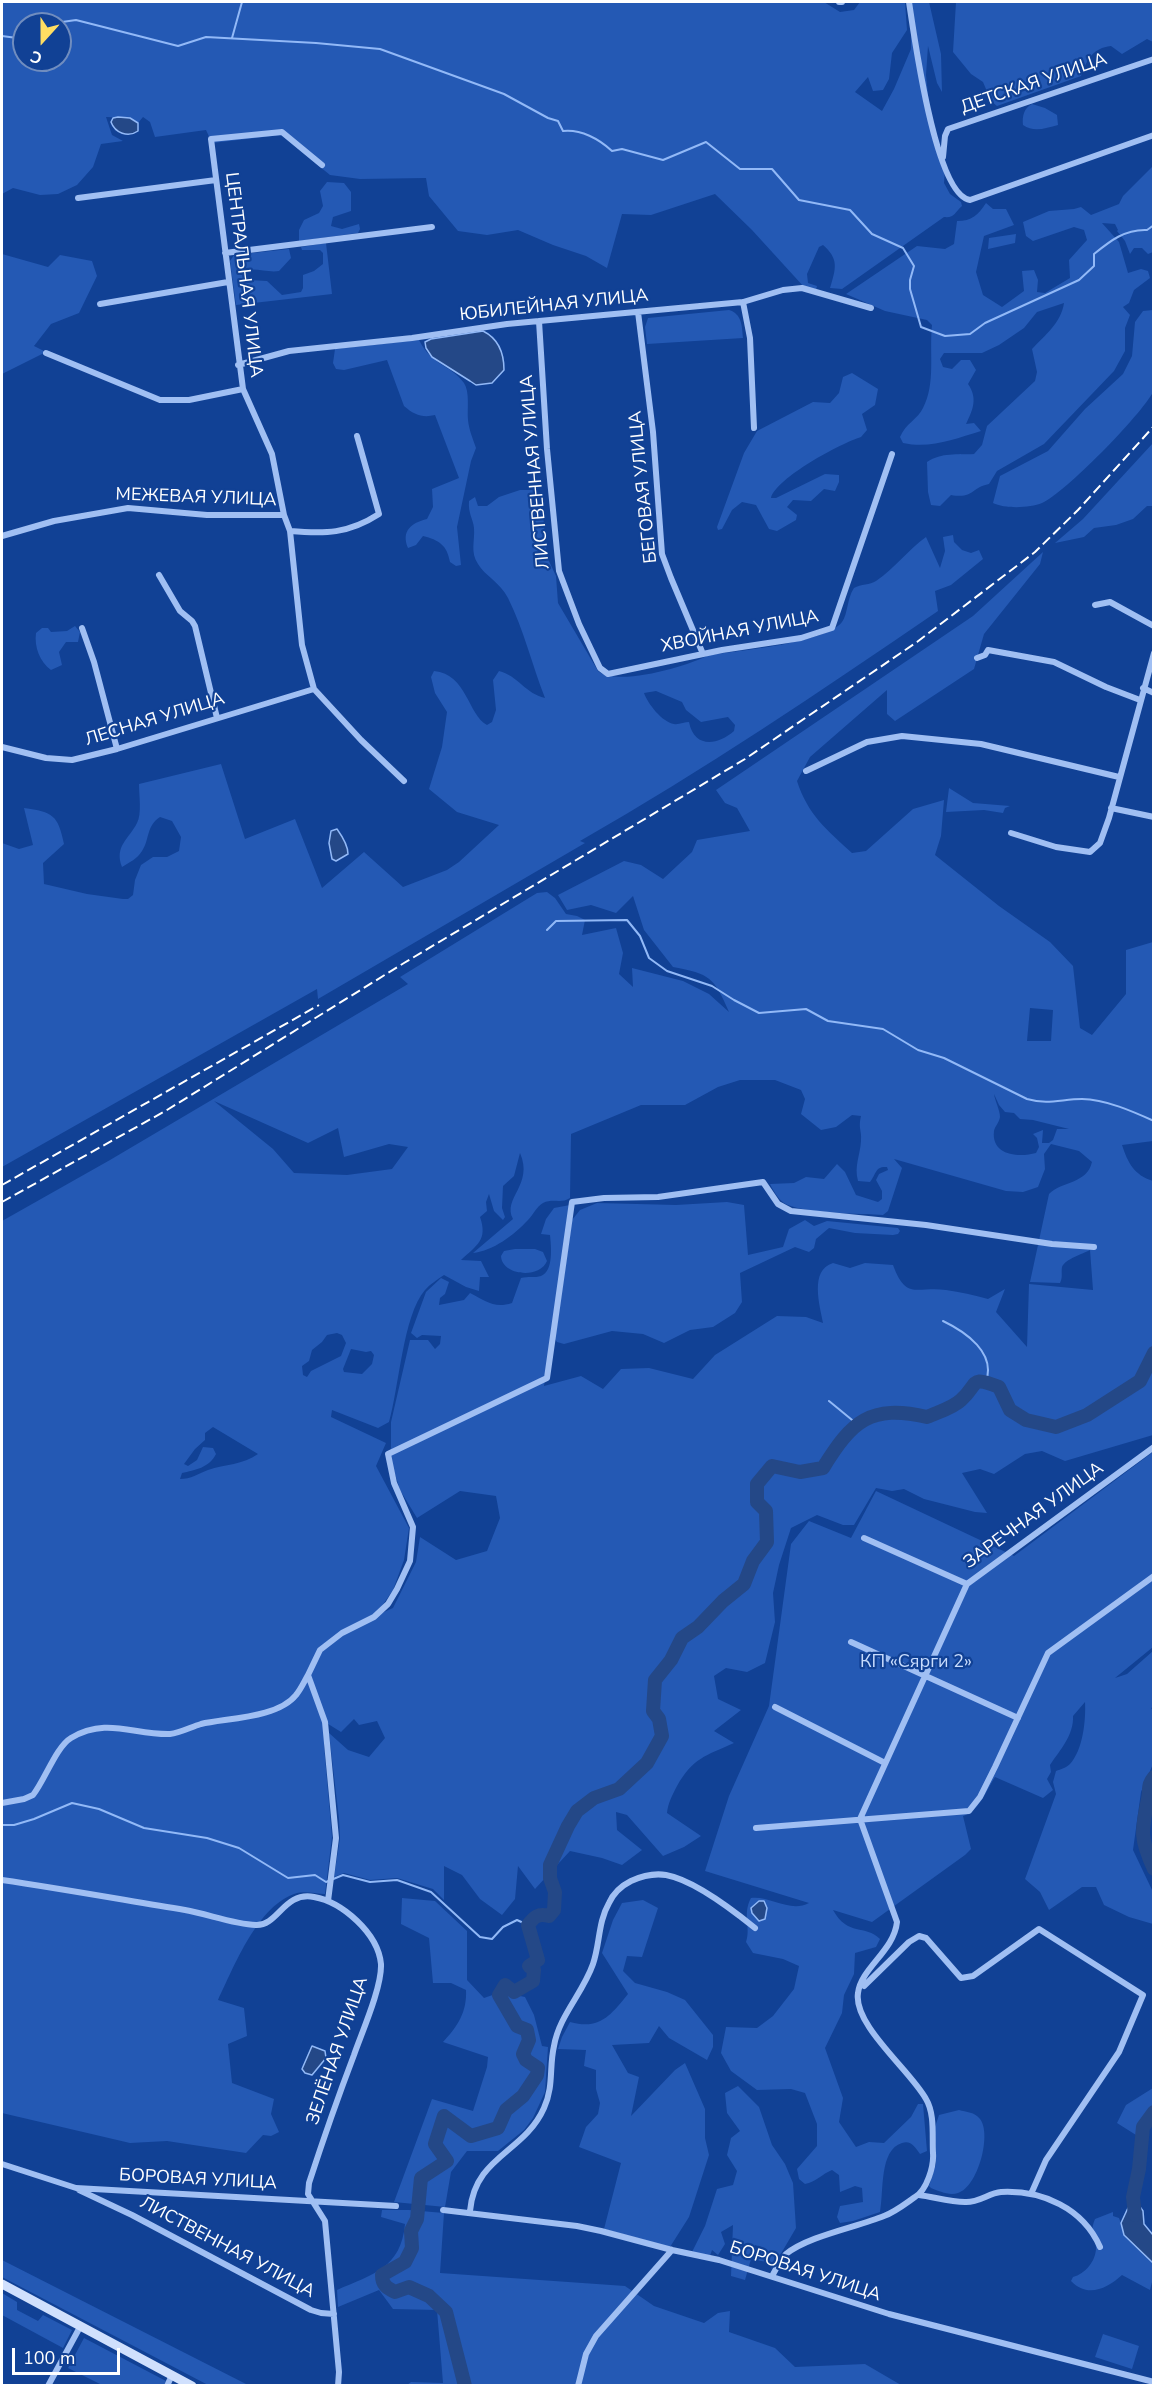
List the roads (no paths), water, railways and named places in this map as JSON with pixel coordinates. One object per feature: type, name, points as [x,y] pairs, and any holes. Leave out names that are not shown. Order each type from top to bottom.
[{"type":"main road","points":[[2,2284],[192,2385]]},
{"type":"street","points":[[909,2],[928,113],[943,161],[957,191],[966,199],[970,200],[1154,135]]},
{"type":"street","name":"ДЕТСКАЯ УЛИЦА","points":[[943,161],[945,136],[948,129],[1154,59]]},
{"type":"street","name":"ЦЕНТРАЛЬНАЯ УЛИЦА","points":[[284,515],[272,454],[243,389],[238,365],[211,139],[282,132],[322,165]]},
{"type":"street","points":[[78,198],[216,180]]},
{"type":"street","points":[[225,253],[432,227]]},
{"type":"street","points":[[100,304],[228,282]]},
{"type":"street","name":"ЮБИЛЕЙНАЯ УЛИЦА","points":[[238,365],[289,351],[539,321],[743,302],[783,290],[802,288],[871,308]]},
{"type":"street","points":[[743,302],[750,338],[754,428]]},
{"type":"street","name":"БЕГОВАЯ УЛИЦА","points":[[638,312],[653,432],[662,554],[670,579],[704,654]]},
{"type":"street","name":"ЛИСТВЕННАЯ УЛИЦА","points":[[539,321],[547,449],[559,571],[579,624],[600,668],[608,674],[614,673]]},
{"type":"street","points":[[46,353],[160,400],[189,400],[243,389]]},
{"type":"street","name":"МЕЖЕВАЯ УЛИЦА","points":[[2,536],[54,521],[128,508],[207,515],[284,515],[290,531],[335,532],[356,526],[379,514],[357,436]]},
{"type":"street","name":"ХВОЙНАЯ УЛИЦА","points":[[614,673],[704,654],[801,638],[832,628],[892,454]]},
{"type":"street","points":[[290,531],[302,645],[314,689],[361,740],[404,781]]},
{"type":"street","points":[[159,574],[180,611],[195,626],[217,718]]},
{"type":"street","points":[[1095,605],[1110,602],[1154,626]]},
{"type":"street","points":[[82,628],[94,662],[117,749]]},
{"type":"street","points":[[977,658],[985,655],[988,650],[1054,662],[1106,687],[1140,700]]},
{"type":"street","points":[[1011,833],[1056,847],[1090,852],[1100,843],[1154,653]]},
{"type":"street","points":[[1143,688],[1154,693]]},
{"type":"street","name":"ЛЕСНАЯ УЛИЦА","points":[[2,747],[68,760],[117,749],[314,689]]},
{"type":"street","points":[[806,771],[867,742],[902,736],[981,744],[1119,777]]},
{"type":"street","points":[[1111,808],[1154,817]]},
{"type":"street","points":[[2,1803],[33,1795],[68,1740],[84,1731],[111,1726],[172,1734],[201,1724],[248,1716],[277,1708],[295,1697],[320,1650],[342,1633],[374,1617],[388,1604],[398,1589],[410,1561],[413,1527],[394,1483],[388,1454],[547,1378],[572,1202],[604,1197],[658,1197],[763,1182],[778,1204],[791,1211],[926,1225],[1052,1244],[1094,1247]]},
{"type":"street","name":"ЗАРЕЧНАЯ УЛИЦА","points":[[860,1819],[967,1584],[1154,1447]]},
{"type":"street","points":[[864,1538],[967,1584]]},
{"type":"street","points":[[756,1828],[969,1811],[980,1797],[1048,1653],[1154,1576]]},
{"type":"street","points":[[852,1642],[1017,1718]]},
{"type":"street","points":[[308,1675],[325,1722],[336,1838],[328,1900]]},
{"type":"street","points":[[776,1707],[885,1763]]},
{"type":"street","points":[[772,2277],[785,2254],[795,2248],[887,2215],[920,2195],[933,2164],[928,2100],[908,2072],[877,2039],[861,2011],[858,1994],[867,1974],[892,1940],[897,1922],[860,1819]]},
{"type":"street","points":[[470,2211],[471,2195],[486,2169],[528,2134],[545,2107],[550,2093],[553,2048],[558,2028],[592,1965],[604,1912],[614,1893],[624,1885],[646,1875],[668,1875],[726,1905],[755,1928]]},
{"type":"street","name":"ЗЕЛЁНАЯ УЛИЦА","points":[[2,1880],[206,1914],[255,1925],[267,1922],[285,1905],[298,1897],[312,1896],[328,1900],[349,1912],[375,1946],[381,1962],[380,1975],[309,2183],[308,2194],[325,2222],[339,2372],[338,2385]]},
{"type":"street","points":[[858,1994],[916,1937],[926,1938],[961,1978],[973,1976],[1039,1929],[1143,1995],[1119,2052],[1046,2160],[1031,2194]]},
{"type":"street","name":"БОРОВАЯ УЛИЦА","points":[[2,2164],[76,2188],[396,2206]]},
{"type":"street","name":"ЛИСТВЕННАЯ УЛИЦА","points":[[76,2188],[132,2215],[311,2310],[334,2314]]},
{"type":"street","points":[[920,2195],[965,2203],[1000,2192],[1031,2194],[1052,2200],[1076,2214],[1091,2229],[1100,2247]]},
{"type":"street","name":"БОРОВАЯ УЛИЦА","points":[[443,2210],[470,2211],[577,2226],[719,2260],[889,2314],[1154,2382]]},
{"type":"street","points":[[578,2385],[586,2354],[596,2336],[672,2250]]},
{"type":"street","points":[[48,2385],[80,2326]]},
{"type":"street","points":[[167,2385],[172,2375]]},
{"type":"waterway","points":[[232,38],[242,2]]},
{"type":"waterway","points":[[72,21],[178,46],[206,37],[380,49],[504,94],[558,121],[563,131],[589,136],[612,151],[622,149],[663,160],[706,142],[740,169],[772,169],[799,200],[850,210],[872,234],[903,248],[914,266],[910,289],[921,327],[945,336],[970,334],[985,323],[1079,280],[1094,266],[1094,254],[1106,245],[1132,231],[1147,230],[1154,225]]},
{"type":"waterway","points":[[2,36],[12,37]]},
{"type":"waterway","points":[[547,930],[556,921],[627,920],[640,936],[649,958],[667,971],[712,986],[759,1013],[806,1009],[828,1021],[883,1029],[918,1050],[944,1058],[1027,1099],[1042,1102],[1082,1099],[1100,1101],[1154,1121]]},
{"type":"waterway","points":[[943,1321],[969,1337],[983,1353],[987,1361],[986,1381]]},
{"type":"waterway","points":[[465,2386],[446,2312],[429,2296],[409,2287],[395,2292],[384,2284],[382,2275],[405,2262],[412,2248],[411,2231],[417,2219],[421,2178],[447,2161],[435,2144],[444,2116],[471,2136],[498,2128],[506,2110],[523,2096],[537,2075],[538,2068],[526,2060],[523,2054],[529,2040],[527,2030],[517,2026],[499,1995],[505,1985],[514,1992],[533,1981],[534,1970],[529,1966],[538,1960],[528,1925],[537,1916],[549,1916],[554,1910],[555,1892],[550,1878],[550,1865],[568,1826],[577,1811],[594,1798],[619,1789],[647,1763],[662,1736],[659,1719],[653,1711],[655,1680],[671,1660],[682,1638],[698,1627],[723,1601],[744,1584],[753,1561],[767,1542],[766,1511],[757,1502],[757,1484],[772,1466],[800,1472],[823,1468],[843,1438],[864,1420],[891,1413],[927,1417],[958,1403],[975,1383],[979,1382],[999,1387],[1010,1410],[1026,1420],[1056,1427],[1087,1415],[1140,1381],[1154,1353]]},
{"type":"waterway","points":[[829,1401],[857,1424]]},
{"type":"waterway","points":[[1154,1777],[1150,1785],[1143,1835],[1154,1869]]},
{"type":"waterway","points":[[2,1825],[14,1825],[34,1819],[72,1803],[99,1809],[144,1828],[207,1838],[239,1848],[288,1878],[315,1875],[326,1882],[343,1875],[370,1882],[397,1880],[431,1892],[480,1937],[492,1939],[503,1927],[517,1920],[528,1925]]},
{"type":"waterway","points":[[1135,2215],[1133,2197],[1139,2169],[1143,2127],[1154,2112]]},
{"type":"railway","points":[[2,1202],[167,1110],[404,963],[745,759],[917,642],[1035,552],[1078,510],[1154,426]]},
{"type":"railway","points":[[2,1185],[319,1005]]},
{"type":"park label","name":"КП «Сярги 2»","points":[[916,1663]]}]
